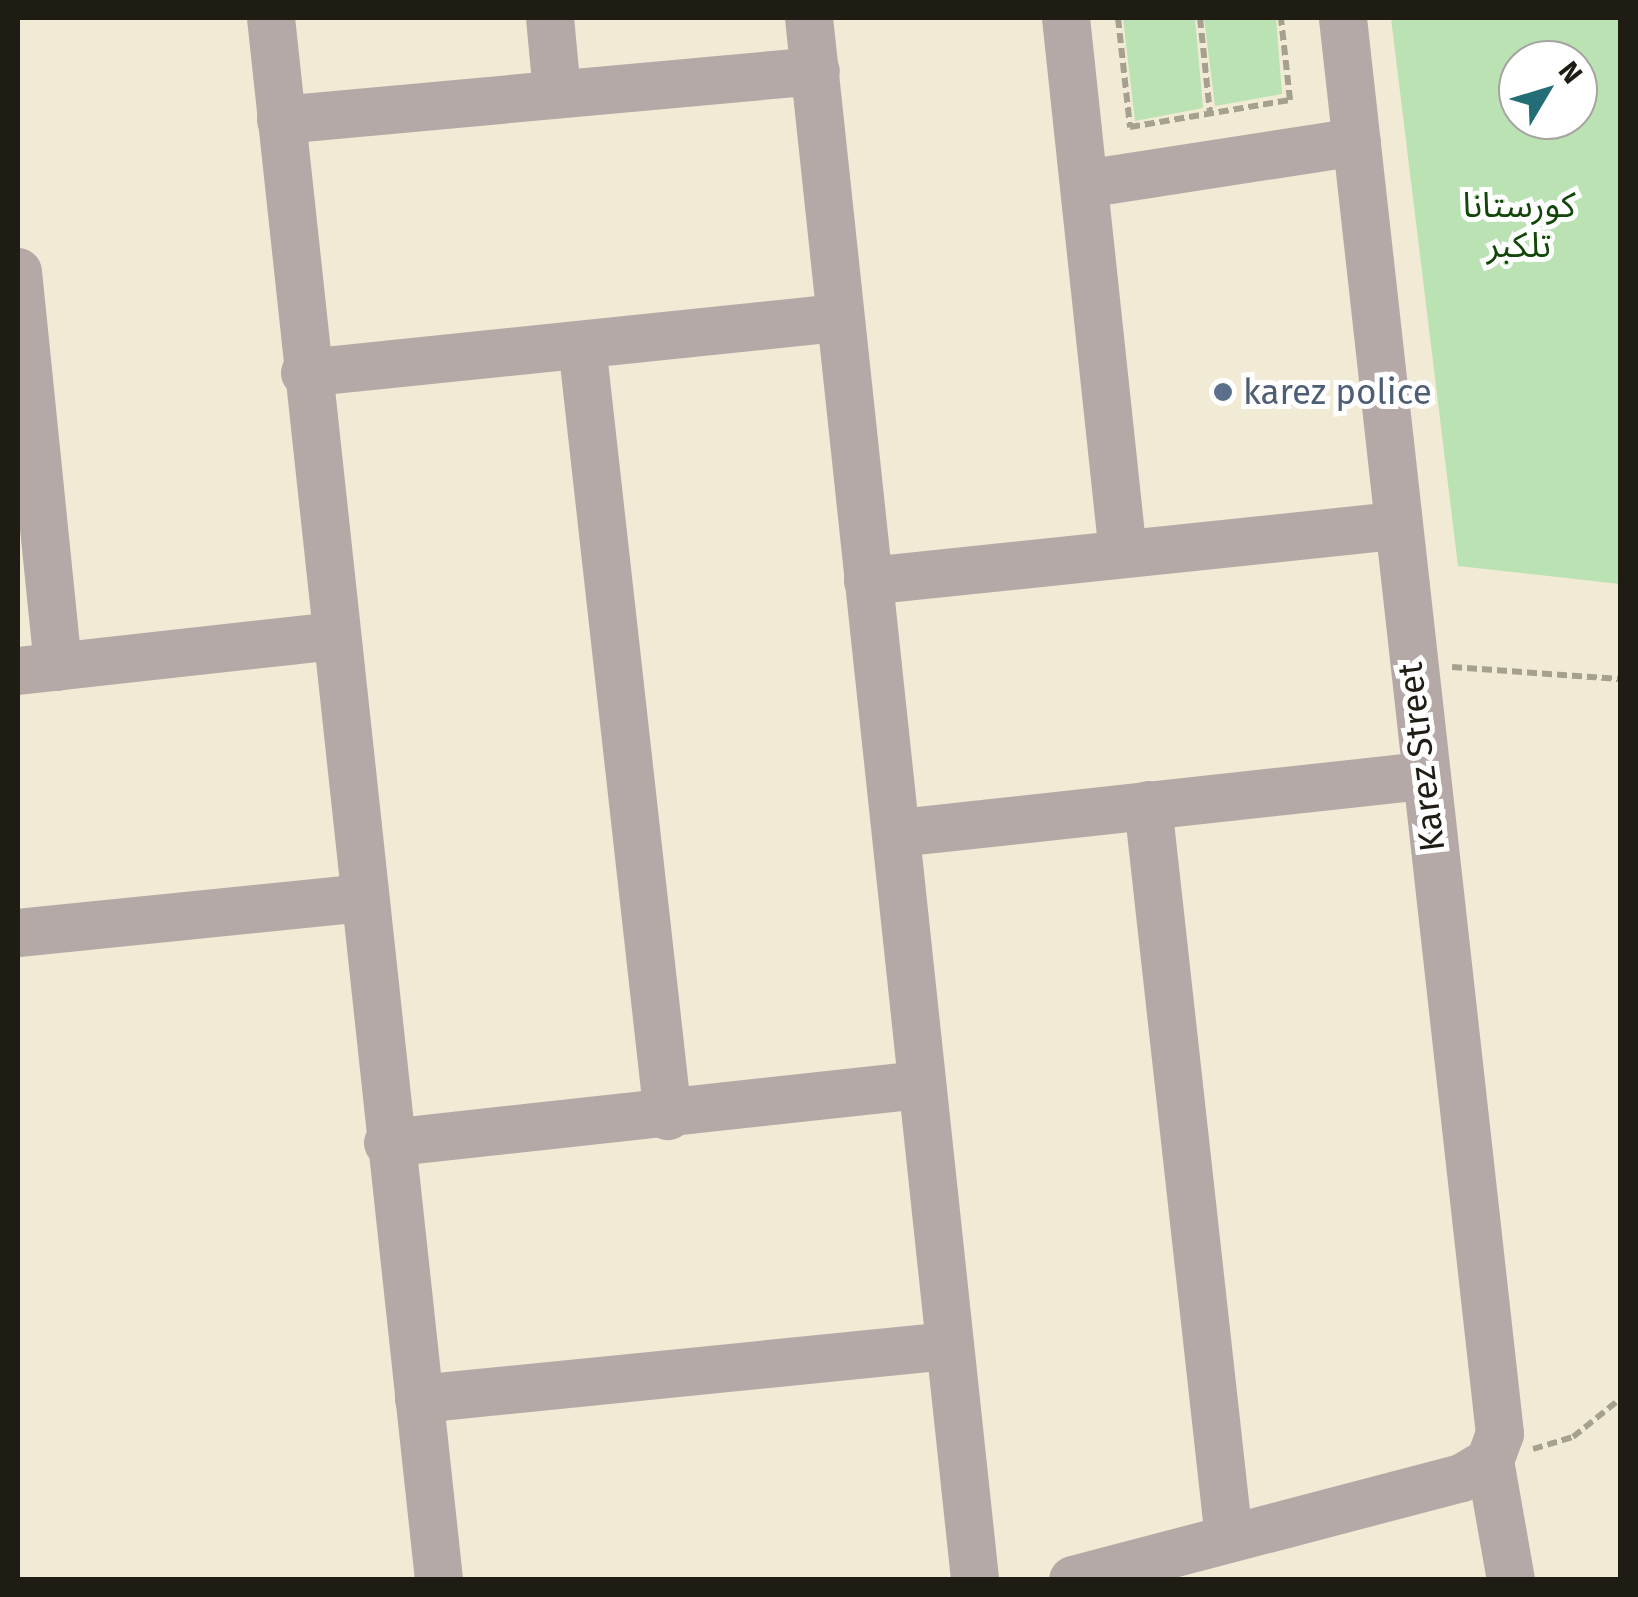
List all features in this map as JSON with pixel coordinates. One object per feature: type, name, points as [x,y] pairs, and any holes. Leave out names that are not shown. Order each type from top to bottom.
[{"type":"street","points":[[271,18],[388,1143],[439,1580]]},
{"type":"street","points":[[550,18],[558,92]]},
{"type":"street","points":[[809,18],[838,318],[899,833],[919,1086],[975,1580]]},
{"type":"street","points":[[1066,18],[1124,554]]},
{"type":"street","name":"Karez Street","points":[[1344,18],[1394,526],[1424,776],[1483,1463],[1511,1580]]},
{"type":"street","points":[[281,120],[816,71]]},
{"type":"street","points":[[1085,184],[1357,142]]},
{"type":"street","points":[[18,272],[38,669],[334,636]]},
{"type":"street","points":[[306,373],[838,318]]},
{"type":"street","points":[[582,345],[668,1116]]},
{"type":"street","points":[[868,581],[1394,526]]},
{"type":"street","points":[[899,833],[1424,776]]},
{"type":"street","points":[[1148,804],[1229,1540]]},
{"type":"street","points":[[18,933],[362,898]]},
{"type":"street","points":[[388,1143],[668,1116],[919,1086]]},
{"type":"street","points":[[418,1399],[948,1346]]},
{"type":"street","points":[[1073,1580],[1229,1540],[1483,1463]]},
{"type":"path","points":[[1118,18],[1130,128],[1290,100],[1281,18]]},
{"type":"path","points":[[1200,18],[1210,113]]},
{"type":"path","points":[[1409,664],[1620,679]]},
{"type":"path","points":[[1483,1463],[1573,1437],[1620,1399]]},
{"type":"green space","points":[[1123,18],[1195,18],[1203,108],[1135,121]]},
{"type":"green space","points":[[1204,18],[1276,18],[1282,94],[1215,106]]},
{"type":"green space","name":"كورستانا تلكبر","points":[[1391,18],[1620,18],[1620,584],[1458,566]]},
{"type":"place","name":"karez police","points":[[1223,392]]}]
